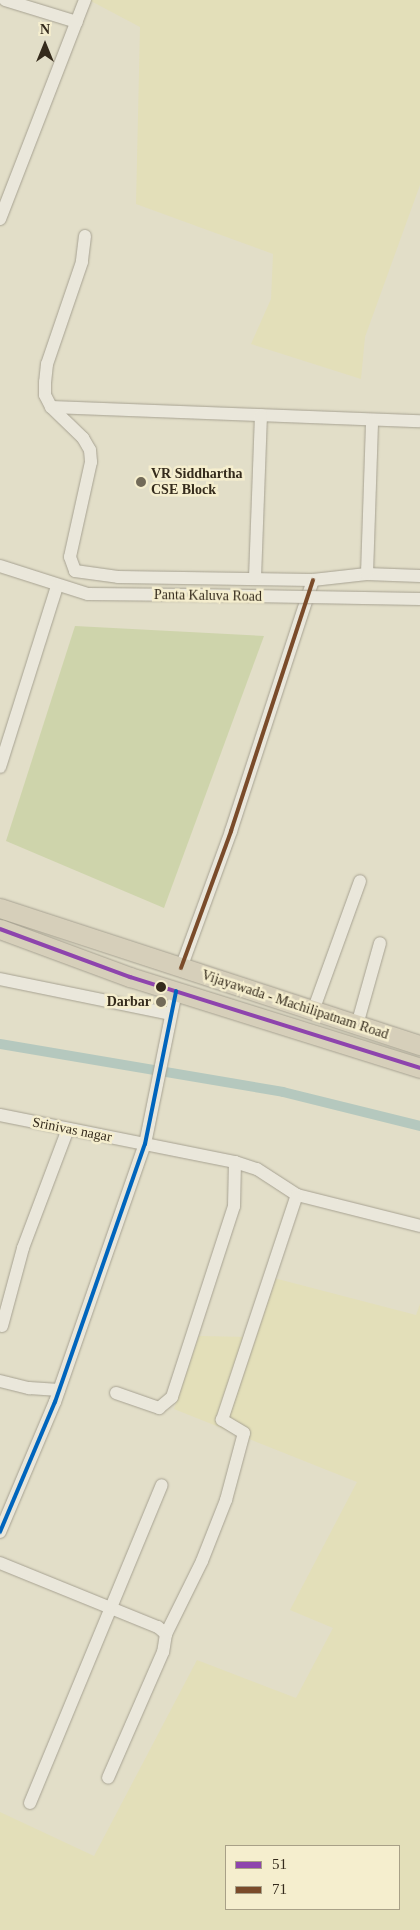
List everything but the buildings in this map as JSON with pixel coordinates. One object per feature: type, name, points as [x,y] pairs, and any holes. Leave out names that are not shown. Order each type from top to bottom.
[{"type":"highway","name":"Vijayawada - Machilipatnam Road","points":[[0,908],[420,1045]]},
{"type":"highway","name":"Vijayawada - Machilipatnam Road","points":[[0,929],[176,990],[420,1068]]},
{"type":"street","points":[[5,0],[77,22]]},
{"type":"street","points":[[0,219],[85,0]]},
{"type":"street","points":[[85,236],[82,262],[47,364],[46,395],[52,408],[83,438],[90,450],[91,462],[70,557],[75,570],[118,577],[312,580],[367,574],[420,576]]},
{"type":"street","points":[[52,408],[420,422]]},
{"type":"street","points":[[254,578],[261,415]]},
{"type":"street","points":[[367,574],[372,420]]},
{"type":"street","name":"Panta Kaluva Road","points":[[0,566],[57,586],[88,594],[420,599]]},
{"type":"street","points":[[181,968],[234,822],[312,580]]},
{"type":"street","points":[[0,767],[57,586]]},
{"type":"street","points":[[313,1011],[360,880]]},
{"type":"street","points":[[357,1025],[380,944]]},
{"type":"street","points":[[0,979],[48,986],[170,1014]]},
{"type":"street","points":[[0,1532],[59,1390],[144,1144],[176,990]]},
{"type":"street","name":"Srinivas nagar","points":[[0,1115],[236,1162],[257,1170],[297,1195],[420,1226]]},
{"type":"street","points":[[2,1326],[23,1248],[68,1129]]},
{"type":"street","points":[[116,1393],[159,1408],[169,1402],[234,1206],[236,1162]]},
{"type":"street","points":[[108,1778],[163,1652],[166,1634],[216,1530],[226,1500],[244,1433],[222,1420],[297,1195]]},
{"type":"street","points":[[0,1381],[36,1389],[59,1390]]},
{"type":"street","points":[[30,1803],[162,1485]]},
{"type":"street","points":[[0,1563],[158,1627],[166,1634]]},
{"type":"shaded area","points":[[89,0],[420,0],[420,185],[365,337],[361,379],[251,344],[271,299],[273,254],[136,204],[140,27]]},
{"type":"shaded area","points":[[270,1277],[416,1315],[420,1304],[420,1930],[0,1930],[0,1812],[94,1856],[197,1660],[296,1698],[333,1628],[290,1610],[357,1482],[174,1409],[199,1336],[250,1337]]},
{"type":"green space","points":[[75,626],[264,636],[164,908],[6,841]]},
{"type":"waterway","points":[[0,1044],[283,1092],[420,1126]]},
{"type":"transit line","name":"71","points":[[181,968],[231,831],[313,580]]},
{"type":"transit line","name":"51","points":[[0,929],[130,977],[420,1068]]},
{"type":"transit line","points":[[0,1532],[55,1402],[145,1144],[176,991]]},
{"type":"place","name":"VR Siddhartha CSE Block","points":[[141,482]]},
{"type":"place","name":"Darbar","points":[[161,1002]]}]
